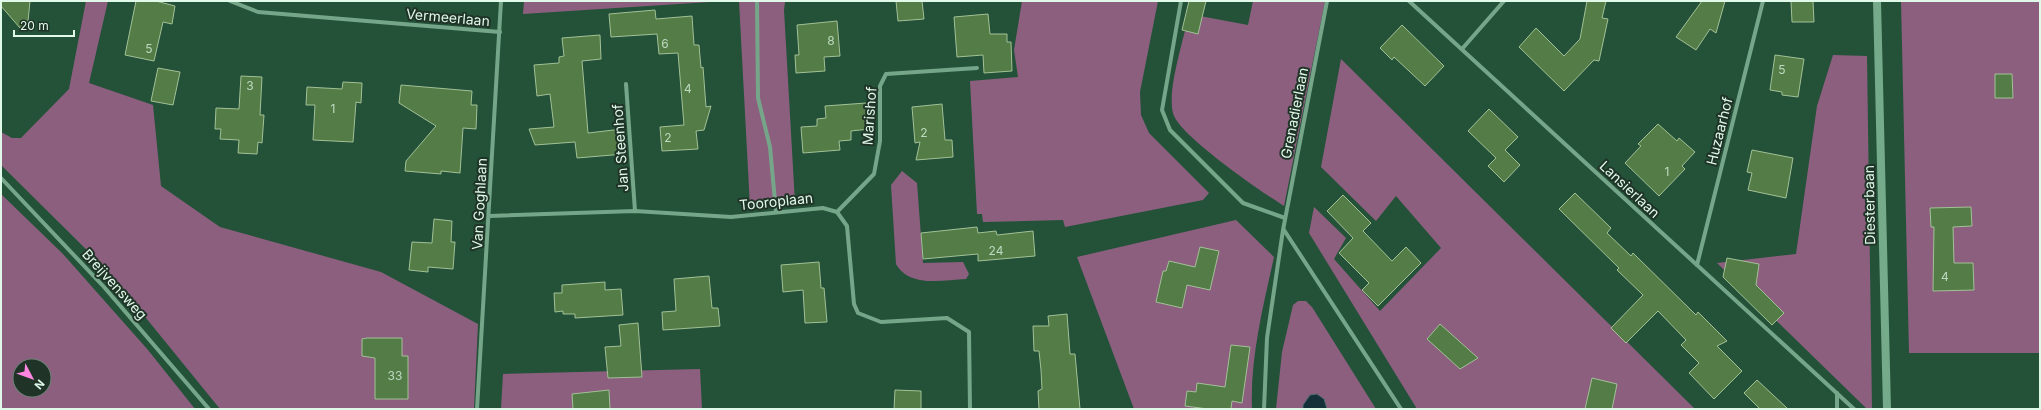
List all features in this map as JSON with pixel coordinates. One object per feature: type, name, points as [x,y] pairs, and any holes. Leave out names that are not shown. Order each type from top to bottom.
[{"type":"street","name":"Vermeerlaan","points":[[230,1],[258,12],[500,32]]},
{"type":"street","name":"Van Goghlaan","points":[[477,409],[501,1]]},
{"type":"street","points":[[757,1],[758,98],[770,147],[776,212]]},
{"type":"street","points":[[1181,1],[1162,110],[1170,130],[1243,203],[1285,218]]},
{"type":"street","name":"Grenadierlaan","points":[[1264,409],[1268,338],[1283,230],[1327,1]]},
{"type":"street","name":"Lansierlaan","points":[[1409,1],[1854,409]]},
{"type":"street","points":[[1462,49],[1504,1]]},
{"type":"street","name":"Huzaarhof","points":[[1697,265],[1763,1]]},
{"type":"street","name":"Diesterbaan","points":[[1877,1],[1887,409]]},
{"type":"street","name":"Marishof","points":[[837,212],[874,174],[880,142],[880,86],[886,74],[977,68]]},
{"type":"street","name":"Jan Steenhof","points":[[626,84],[635,210]]},
{"type":"street","name":"Breijvensweg","points":[[1,178],[104,287],[209,409]]},
{"type":"street","name":"Tooroplaan","points":[[489,216],[635,210],[731,217],[823,208],[837,212]]},
{"type":"street","points":[[837,212],[847,226],[854,304],[858,313],[882,322],[947,318],[970,332],[970,409]]},
{"type":"street","points":[[1283,230],[1401,409]]},
{"type":"street","points":[[1837,393],[1837,409]]},
{"type":"shaded area","points":[[86,1],[108,1],[89,83],[153,105],[161,186],[220,227],[381,272],[478,324],[474,409],[220,409],[107,270],[1,165],[1,132],[12,138],[21,138],[69,89]]},
{"type":"shaded area","points":[[524,1],[725,1],[523,14]]},
{"type":"shaded area","points":[[739,1],[794,1],[785,2],[784,10],[795,203],[750,207]]},
{"type":"shaded area","points":[[1022,1],[1158,1],[1140,92],[1141,115],[1149,133],[1209,193],[1203,200],[1065,227],[1063,220],[983,222],[982,214],[977,214],[970,81],[1018,77],[1014,50]]},
{"type":"shaded area","points":[[1253,1],[1325,1],[1284,206],[1258,189],[1189,135],[1178,123],[1173,113],[1172,91],[1174,78],[1189,14],[1248,25]]},
{"type":"shaded area","points":[[1901,1],[2040,1],[2040,353],[1909,353]]},
{"type":"shaded area","points":[[1833,55],[1867,56],[1872,409],[1867,409],[1717,263],[1796,254],[1817,106]]},
{"type":"shaded area","points":[[1341,59],[1695,409],[1417,409],[1309,233],[1314,207],[1346,238],[1334,259],[1380,311],[1441,248],[1396,196],[1376,221],[1321,167]]},
{"type":"shaded area","points":[[902,171],[917,183],[923,263],[963,262],[969,274],[966,279],[937,281],[918,280],[909,277],[902,272],[896,264],[891,185]]},
{"type":"shaded area","points":[[1,194],[63,254],[148,350],[195,409],[1,409]]},
{"type":"shaded area","points":[[1236,220],[1274,257],[1255,352],[1252,409],[1134,409],[1077,257]]},
{"type":"shaded area","points":[[1298,301],[1306,301],[1312,307],[1376,409],[1327,409],[1324,399],[1303,405],[1303,409],[1276,409],[1282,352],[1293,305]]},
{"type":"shaded area","points":[[700,369],[702,409],[501,409],[503,374]]},
{"type":"water","points":[[1317,394],[1324,399],[1327,409],[1303,409],[1303,405],[1310,395]]},
{"type":"building","points":[[1,1],[30,1],[28,21],[20,28],[1,6]]},
{"type":"building","points":[[136,1],[156,1],[175,6],[172,24],[163,22],[154,61],[125,55]]},
{"type":"building","points":[[896,1],[922,1],[924,19],[898,21]]},
{"type":"building","points":[[1189,1],[1206,1],[1198,34],[1182,30]]},
{"type":"building","points":[[1587,1],[1606,1],[1602,18],[1608,19],[1599,61],[1594,60],[1564,91],[1519,47],[1536,28],[1564,56],[1580,39]]},
{"type":"building","points":[[1702,1],[1725,1],[1716,33],[1710,29],[1696,50],[1676,37]]},
{"type":"building","points":[[1791,1],[1813,1],[1814,22],[1792,22]]},
{"type":"building","points":[[655,10],[656,19],[692,16],[694,45],[699,45],[701,68],[703,67],[706,107],[711,106],[704,130],[696,131],[698,149],[662,151],[660,127],[684,125],[678,53],[659,54],[657,34],[611,37],[609,14]]},
{"type":"building","points":[[988,14],[990,34],[1007,34],[1007,42],[1011,42],[1012,71],[984,73],[983,55],[957,57],[954,17]]},
{"type":"building","points":[[837,21],[840,56],[824,57],[825,71],[796,73],[795,55],[799,55],[797,25]]},
{"type":"building","points":[[1402,25],[1444,66],[1425,86],[1394,57],[1392,60],[1380,48]]},
{"type":"building","points":[[600,35],[601,59],[582,61],[588,133],[622,129],[624,154],[577,158],[575,142],[535,145],[529,129],[554,127],[550,94],[537,96],[534,65],[559,63],[559,57],[564,56],[562,38]]},
{"type":"building","points":[[1775,55],[1804,59],[1798,97],[1782,95],[1782,92],[1770,90]]},
{"type":"building","points":[[158,68],[180,72],[173,105],[151,101]]},
{"type":"building","points":[[1995,74],[2012,74],[2013,98],[1995,98]]},
{"type":"building","points":[[241,76],[262,77],[260,115],[264,115],[262,143],[258,142],[257,154],[238,153],[239,140],[220,139],[221,129],[215,129],[216,108],[239,109]]},
{"type":"building","points":[[343,82],[362,83],[361,103],[356,102],[353,142],[313,140],[315,105],[306,105],[307,87],[342,89]]},
{"type":"building","points":[[401,85],[472,91],[471,105],[477,105],[476,129],[463,128],[460,173],[441,171],[441,174],[405,171],[406,161],[436,126],[399,103]]},
{"type":"building","points":[[866,103],[869,129],[851,131],[851,140],[839,141],[840,150],[803,153],[801,127],[817,126],[817,119],[826,118],[825,106]]},
{"type":"building","points":[[942,104],[945,140],[952,140],[953,157],[916,160],[920,142],[915,143],[912,107]]},
{"type":"building","points":[[1489,109],[1518,137],[1505,150],[1520,165],[1504,182],[1488,166],[1496,158],[1468,131]]},
{"type":"building","points":[[1658,124],[1677,141],[1679,138],[1695,152],[1682,166],[1685,169],[1659,196],[1625,163],[1641,146],[1638,144]]},
{"type":"building","points":[[1752,150],[1793,158],[1786,198],[1748,190],[1752,173],[1747,172]]},
{"type":"building","points":[[1575,193],[1611,228],[1607,233],[1631,256],[1633,253],[1696,315],[1698,312],[1727,341],[1717,346],[1742,371],[1714,399],[1689,373],[1699,363],[1681,345],[1686,340],[1658,311],[1626,343],[1611,328],[1643,295],[1617,270],[1619,268],[1559,209]]},
{"type":"building","points":[[1343,195],[1371,223],[1363,231],[1392,261],[1406,247],[1421,263],[1378,306],[1362,290],[1369,283],[1339,253],[1353,238],[1327,211]]},
{"type":"building","points":[[1971,207],[1972,226],[1953,227],[1954,263],[1973,263],[1974,290],[1933,291],[1934,227],[1931,227],[1930,208]]},
{"type":"building","points":[[434,219],[452,221],[451,242],[455,242],[453,269],[428,267],[428,272],[409,270],[412,242],[432,243]]},
{"type":"building","points":[[977,227],[978,233],[996,231],[997,235],[1033,231],[1035,256],[978,261],[978,254],[923,259],[921,233]]},
{"type":"building","points":[[1200,247],[1219,251],[1210,290],[1187,285],[1182,308],[1156,302],[1163,271],[1166,271],[1169,261],[1195,267]]},
{"type":"building","points":[[1727,258],[1759,264],[1756,285],[1784,313],[1772,325],[1723,277]]},
{"type":"building","points":[[819,262],[821,288],[824,288],[827,322],[805,323],[803,290],[783,292],[781,265]]},
{"type":"building","points":[[709,276],[712,308],[718,308],[720,326],[663,330],[662,312],[676,311],[674,279]]},
{"type":"building","points":[[605,282],[605,290],[621,289],[623,315],[575,318],[575,314],[563,314],[563,311],[555,312],[554,293],[562,293],[562,285]]},
{"type":"building","points":[[1067,314],[1070,354],[1075,354],[1080,409],[1039,409],[1038,391],[1042,389],[1041,370],[1039,351],[1034,351],[1033,326],[1049,326],[1048,316]]},
{"type":"building","points":[[638,323],[642,377],[608,378],[605,347],[621,346],[619,325]]},
{"type":"building","points":[[1440,324],[1478,358],[1460,369],[1427,339]]},
{"type":"building","points":[[402,338],[402,356],[408,356],[408,399],[375,399],[375,358],[362,356],[362,339]]},
{"type":"building","points":[[1231,345],[1250,347],[1242,403],[1232,401],[1231,409],[1208,409],[1185,406],[1187,391],[1196,392],[1197,383],[1225,387]]},
{"type":"building","points":[[1592,378],[1617,384],[1612,409],[1585,409]]},
{"type":"building","points":[[1757,380],[1788,409],[1760,409],[1744,393]]},
{"type":"building","points":[[609,390],[610,409],[573,409],[572,394]]},
{"type":"building","points":[[895,390],[921,391],[921,409],[894,409]]}]
